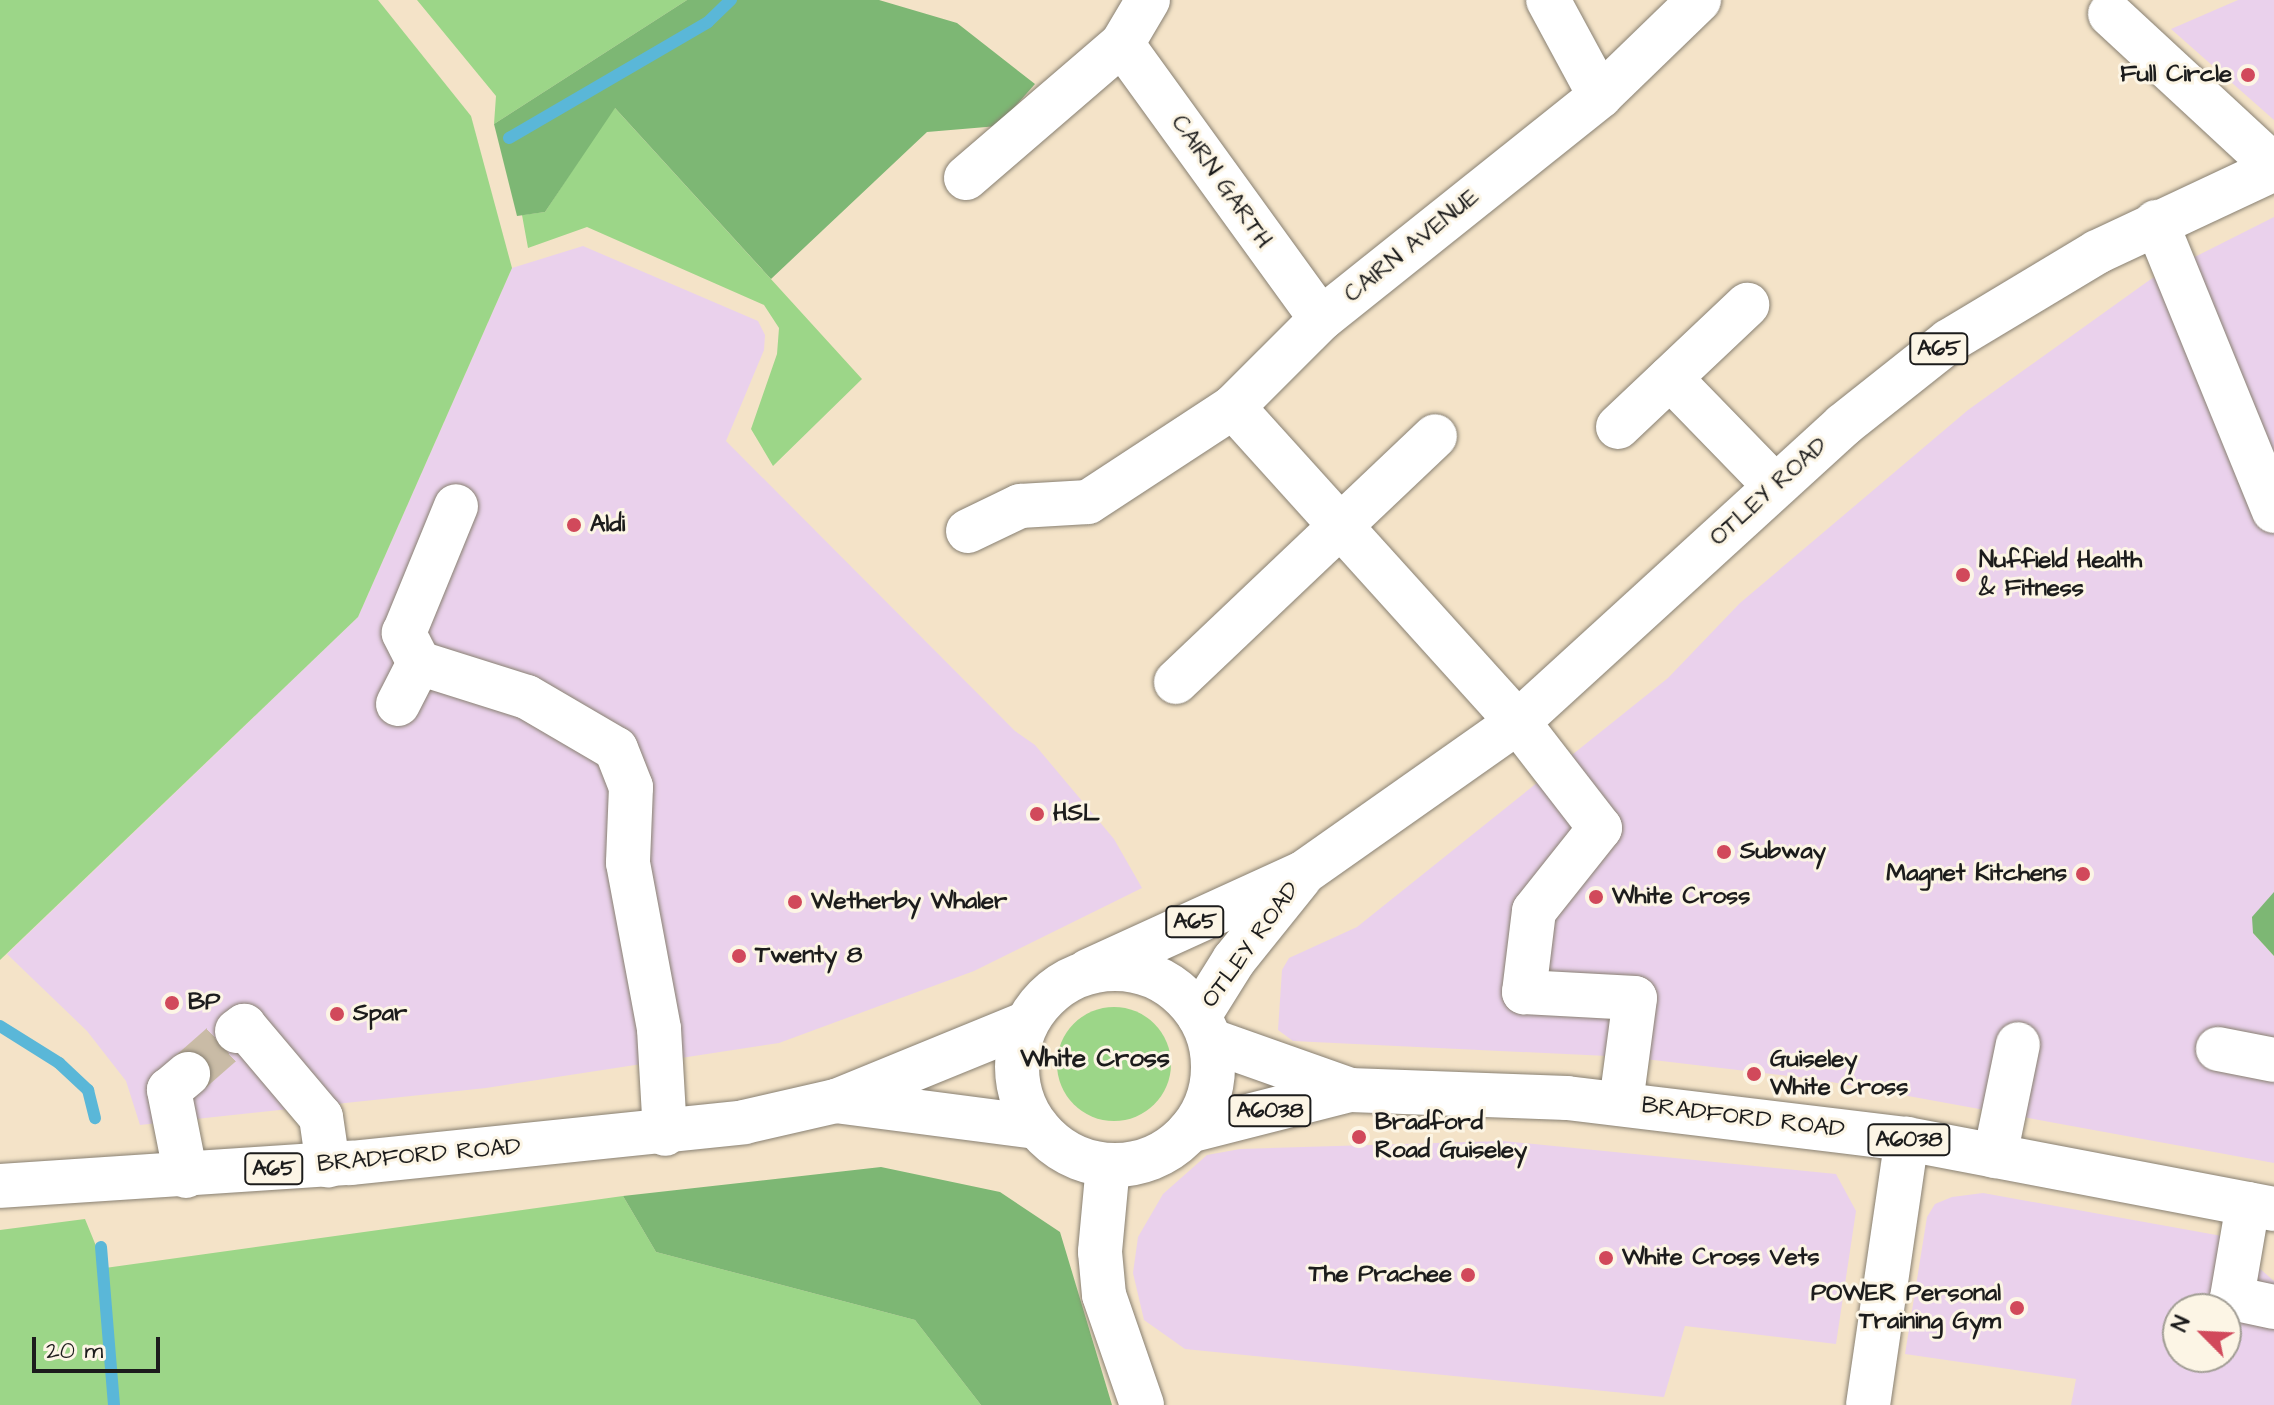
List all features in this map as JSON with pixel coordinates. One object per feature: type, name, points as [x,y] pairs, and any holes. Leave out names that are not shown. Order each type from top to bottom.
[{"type":"main road","points":[[966,178],[1122,44],[1148,0]]},
{"type":"main road","points":[[1548,0],[1600,96]]},
{"type":"main road","name":"CAIRN AVENUE","points":[[968,531],[1020,506],[1088,502],[1233,407],[1321,319],[1600,96],[1699,0]]},
{"type":"main road","points":[[2110,14],[2274,168]]},
{"type":"main road","name":"CAIRN GARTH","points":[[1122,44],[1321,319]]},
{"type":"main road","name":"OTLEY ROAD","points":[[1088,971],[1303,873],[1518,722],[1775,486],[1949,341],[2034,286],[2156,222],[2274,168]]},
{"type":"main road","points":[[2156,222],[2274,511]]},
{"type":"main road","points":[[1618,427],[1747,305]]},
{"type":"main road","points":[[1670,378],[1775,486]]},
{"type":"main road","points":[[1233,407],[1518,722],[1600,828],[1534,911],[1524,992],[1635,998],[1621,1103]]},
{"type":"main road","points":[[1176,682],[1435,436]]},
{"type":"main road","points":[[456,506],[404,633],[419,663],[527,697],[616,749],[631,787],[628,863],[659,1029],[665,1134]]},
{"type":"main road","points":[[398,704],[419,663]]},
{"type":"main road","name":"OTLEY ROAD","points":[[1206,1028],[1234,960],[1303,873]]},
{"type":"main road","name":"A65","points":[[1025,1024],[1062,983],[1088,971],[1120,968],[1151,975],[1179,992],[1206,1028]]},
{"type":"main road","points":[[1025,1024],[1016,1078],[1037,1127],[1060,1149],[1108,1165],[1152,1157],[1189,1131],[1205,1106],[1213,1076],[1206,1028]]},
{"type":"main road","name":"BRADFORD ROAD","points":[[0,1186],[328,1165],[665,1134],[836,1101],[1025,1024]]},
{"type":"main road","points":[[237,1031],[244,1026],[321,1117],[328,1165]]},
{"type":"main road","name":"BRADFORD ROAD","points":[[1206,1028],[1350,1090]]},
{"type":"main road","points":[[1995,1156],[2018,1044]]},
{"type":"main road","points":[[2218,1049],[2274,1060]]},
{"type":"main road","points":[[186,1176],[169,1090],[188,1074]]},
{"type":"main road","name":"BRADFORD ROAD","points":[[1189,1131],[1350,1090],[1621,1103],[1907,1139],[2261,1206]]},
{"type":"main road","name":"BRADFORD ROAD","points":[[836,1101],[1037,1127]]},
{"type":"main road","points":[[1868,1405],[1907,1139]]},
{"type":"main road","points":[[1108,1165],[1100,1252],[1104,1295],[1142,1405]]},
{"type":"main road","points":[[2261,1206],[2232,1298],[2274,1307]]},
{"type":"shaded area","name":"Full Circle","points":[[2238,0],[2274,0],[2274,120],[2171,29]]},
{"type":"shaded area","points":[[2274,217],[2274,907],[2253,933],[2274,956],[2274,1163],[1815,1079],[1628,1057],[1293,1041],[1278,1030],[1282,970],[1289,958],[1357,927],[1668,678],[1740,603],[1968,410],[2151,279]]},
{"type":"shaded area","points":[[583,246],[758,321],[765,335],[764,350],[726,441],[1015,731],[1035,745],[1114,839],[1142,888],[974,971],[779,1043],[486,1088],[140,1125],[126,1081],[87,1031],[7,954],[358,617],[512,268]]},
{"type":"shaded area","points":[[1503,1141],[1836,1174],[1856,1211],[1836,1344],[1685,1326],[1664,1397],[1185,1349],[1144,1320],[1133,1273],[1138,1237],[1163,1194],[1207,1155],[1240,1149]]},
{"type":"shaded area","points":[[1983,1193],[2222,1236],[2274,1281],[2274,1405],[2071,1405],[2076,1379],[1905,1354],[1927,1217],[1935,1204],[1952,1197]]},
{"type":"green space","points":[[0,0],[378,0],[471,116],[512,268],[358,617],[0,960]]},
{"type":"green space","points":[[417,0],[687,0],[494,124],[496,96]]},
{"type":"green space","points":[[687,0],[879,0],[957,23],[1035,84],[998,126],[927,132],[771,279],[615,108],[545,212],[517,216],[494,124]]},
{"type":"green space","points":[[614,107],[862,379],[773,466],[751,429],[777,354],[779,328],[764,305],[587,227],[528,248],[522,215],[545,212]]},
{"type":"green space","points":[[2274,892],[2274,956],[2253,933],[2252,917]]},
{"type":"green space","points":[[1114,1007],[1146,1016],[1162,1032],[1171,1064],[1162,1096],[1146,1112],[1114,1121],[1082,1112],[1066,1096],[1057,1064],[1066,1032],[1082,1016]]},
{"type":"green space","points":[[881,1167],[1000,1192],[1060,1232],[1112,1405],[981,1405],[915,1320],[656,1252],[623,1196]]},
{"type":"green space","points":[[623,1196],[656,1252],[915,1320],[981,1405],[115,1405],[110,1343],[113,1405],[0,1405],[0,1230],[85,1219],[105,1268]]},
{"type":"waterway","points":[[509,138],[708,22],[731,0]]},
{"type":"waterway","points":[[0,1026],[59,1063],[88,1090],[95,1118]]},
{"type":"waterway","points":[[101,1247],[114,1405]]},
{"type":"tunnel","points":[[188,1074],[237,1031]]},
{"type":"place","name":"Full Circle","points":[[2248,75]]},
{"type":"place","name":"Aldi","points":[[574,525]]},
{"type":"place","name":"Nuffield Health & Fitness","points":[[1963,575]]},
{"type":"place","name":"HSL","points":[[1037,814]]},
{"type":"place","name":"Subway","points":[[1724,852]]},
{"type":"place","name":"Magnet Kitchens","points":[[2083,874]]},
{"type":"place","name":"White Cross","points":[[1596,897]]},
{"type":"place","name":"Wetherby Whaler","points":[[795,902]]},
{"type":"place","name":"Twenty 8","points":[[739,956]]},
{"type":"place","name":"BP","points":[[172,1003]]},
{"type":"place","name":"Spar","points":[[337,1014]]},
{"type":"place","name":"Guiseley White Cross","points":[[1754,1074]]},
{"type":"place","name":"Bradford Road Guiseley","points":[[1359,1137]]},
{"type":"place","name":"White Cross Vets","points":[[1606,1258]]},
{"type":"place","name":"The Prachee","points":[[1468,1275]]},
{"type":"place","name":"POWER Personal Training Gym","points":[[2017,1308]]},
{"type":"district","name":"White Cross","points":[[1095,1059]]}]
